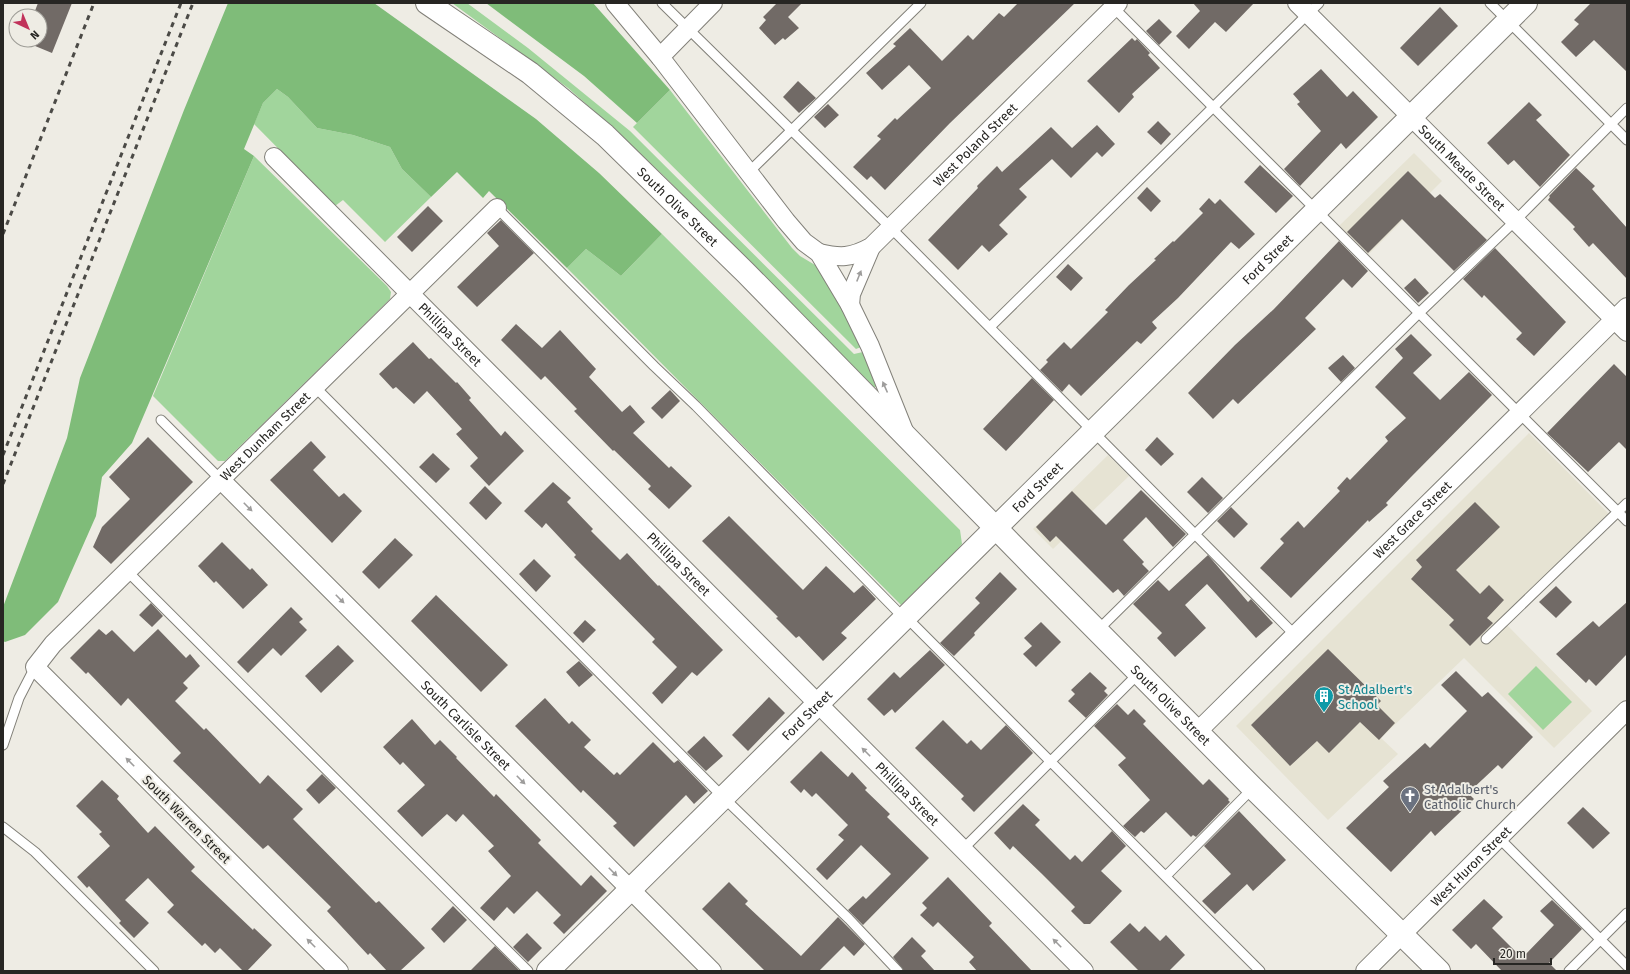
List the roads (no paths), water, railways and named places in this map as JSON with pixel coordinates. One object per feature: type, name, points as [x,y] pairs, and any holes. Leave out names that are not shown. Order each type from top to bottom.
[{"type":"street","name":"South Olive Street","points":[[427,3],[530,73],[605,135],[746,273],[994,528],[1139,674],[1439,971]]},
{"type":"street","name":"South Olive Street","points":[[614,3],[660,56],[799,237],[819,253],[850,305],[870,346],[906,436]]},
{"type":"street","points":[[660,56],[714,3]]},
{"type":"street","name":"Ford Street","points":[[548,971],[1526,3]]},
{"type":"street","name":"West Poland Street","points":[[819,253],[831,256],[855,256],[871,247],[1114,4]]},
{"type":"street","name":"South Meade Street","points":[[1308,7],[1411,116],[1627,332]]},
{"type":"street","name":"Phillipa Street","points":[[274,157],[1084,971]]},
{"type":"street","name":"West Dunham Street","points":[[35,667],[53,644],[497,208]]},
{"type":"street","points":[[850,305],[851,294],[871,247]]},
{"type":"street","name":"West Grace Street","points":[[1198,731],[1627,307]]},
{"type":"street","name":"South Carlisle Street","points":[[220,479],[712,971]]},
{"type":"street","name":"South Warren Street","points":[[35,667],[339,971]]},
{"type":"street","name":"West Huron Street","points":[[1365,971],[1627,710]]},
{"type":"lane","points":[[662,3],[891,228],[1295,635]]},
{"type":"lane","points":[[749,172],[921,3]]},
{"type":"lane","points":[[1490,3],[1627,140]]},
{"type":"lane","points":[[1114,4],[1213,107],[1627,521]]},
{"type":"lane","points":[[990,327],[1213,107],[1308,7]]},
{"type":"lane","points":[[1097,631],[1419,313],[1515,221],[1627,108]]},
{"type":"lane","points":[[497,208],[654,366],[696,406],[905,618],[1260,971]]},
{"type":"lane","points":[[315,387],[724,798],[849,919],[898,971]]},
{"type":"lane","points":[[162,420],[220,479]]},
{"type":"lane","points":[[1486,639],[1627,503]]},
{"type":"lane","points":[[127,571],[528,971]]},
{"type":"lane","points":[[3,745],[19,698],[35,667]]},
{"type":"lane","points":[[963,850],[1139,674]]},
{"type":"lane","points":[[1166,876],[1253,788]]},
{"type":"lane","points":[[3,827],[35,852],[154,971]]},
{"type":"lane","points":[[1499,838],[1627,966]]},
{"type":"lane","points":[[1569,971],[1627,913]]},
{"type":"railway","points":[[3,234],[94,3]]},
{"type":"railway","points":[[3,455],[181,3]]},
{"type":"railway","points":[[3,484],[193,3]]},
{"type":"place","name":"St Adalbert's School","points":[[1324,713]]},
{"type":"place","name":"St Adalbert's Catholic Church","points":[[1410,813]]}]
